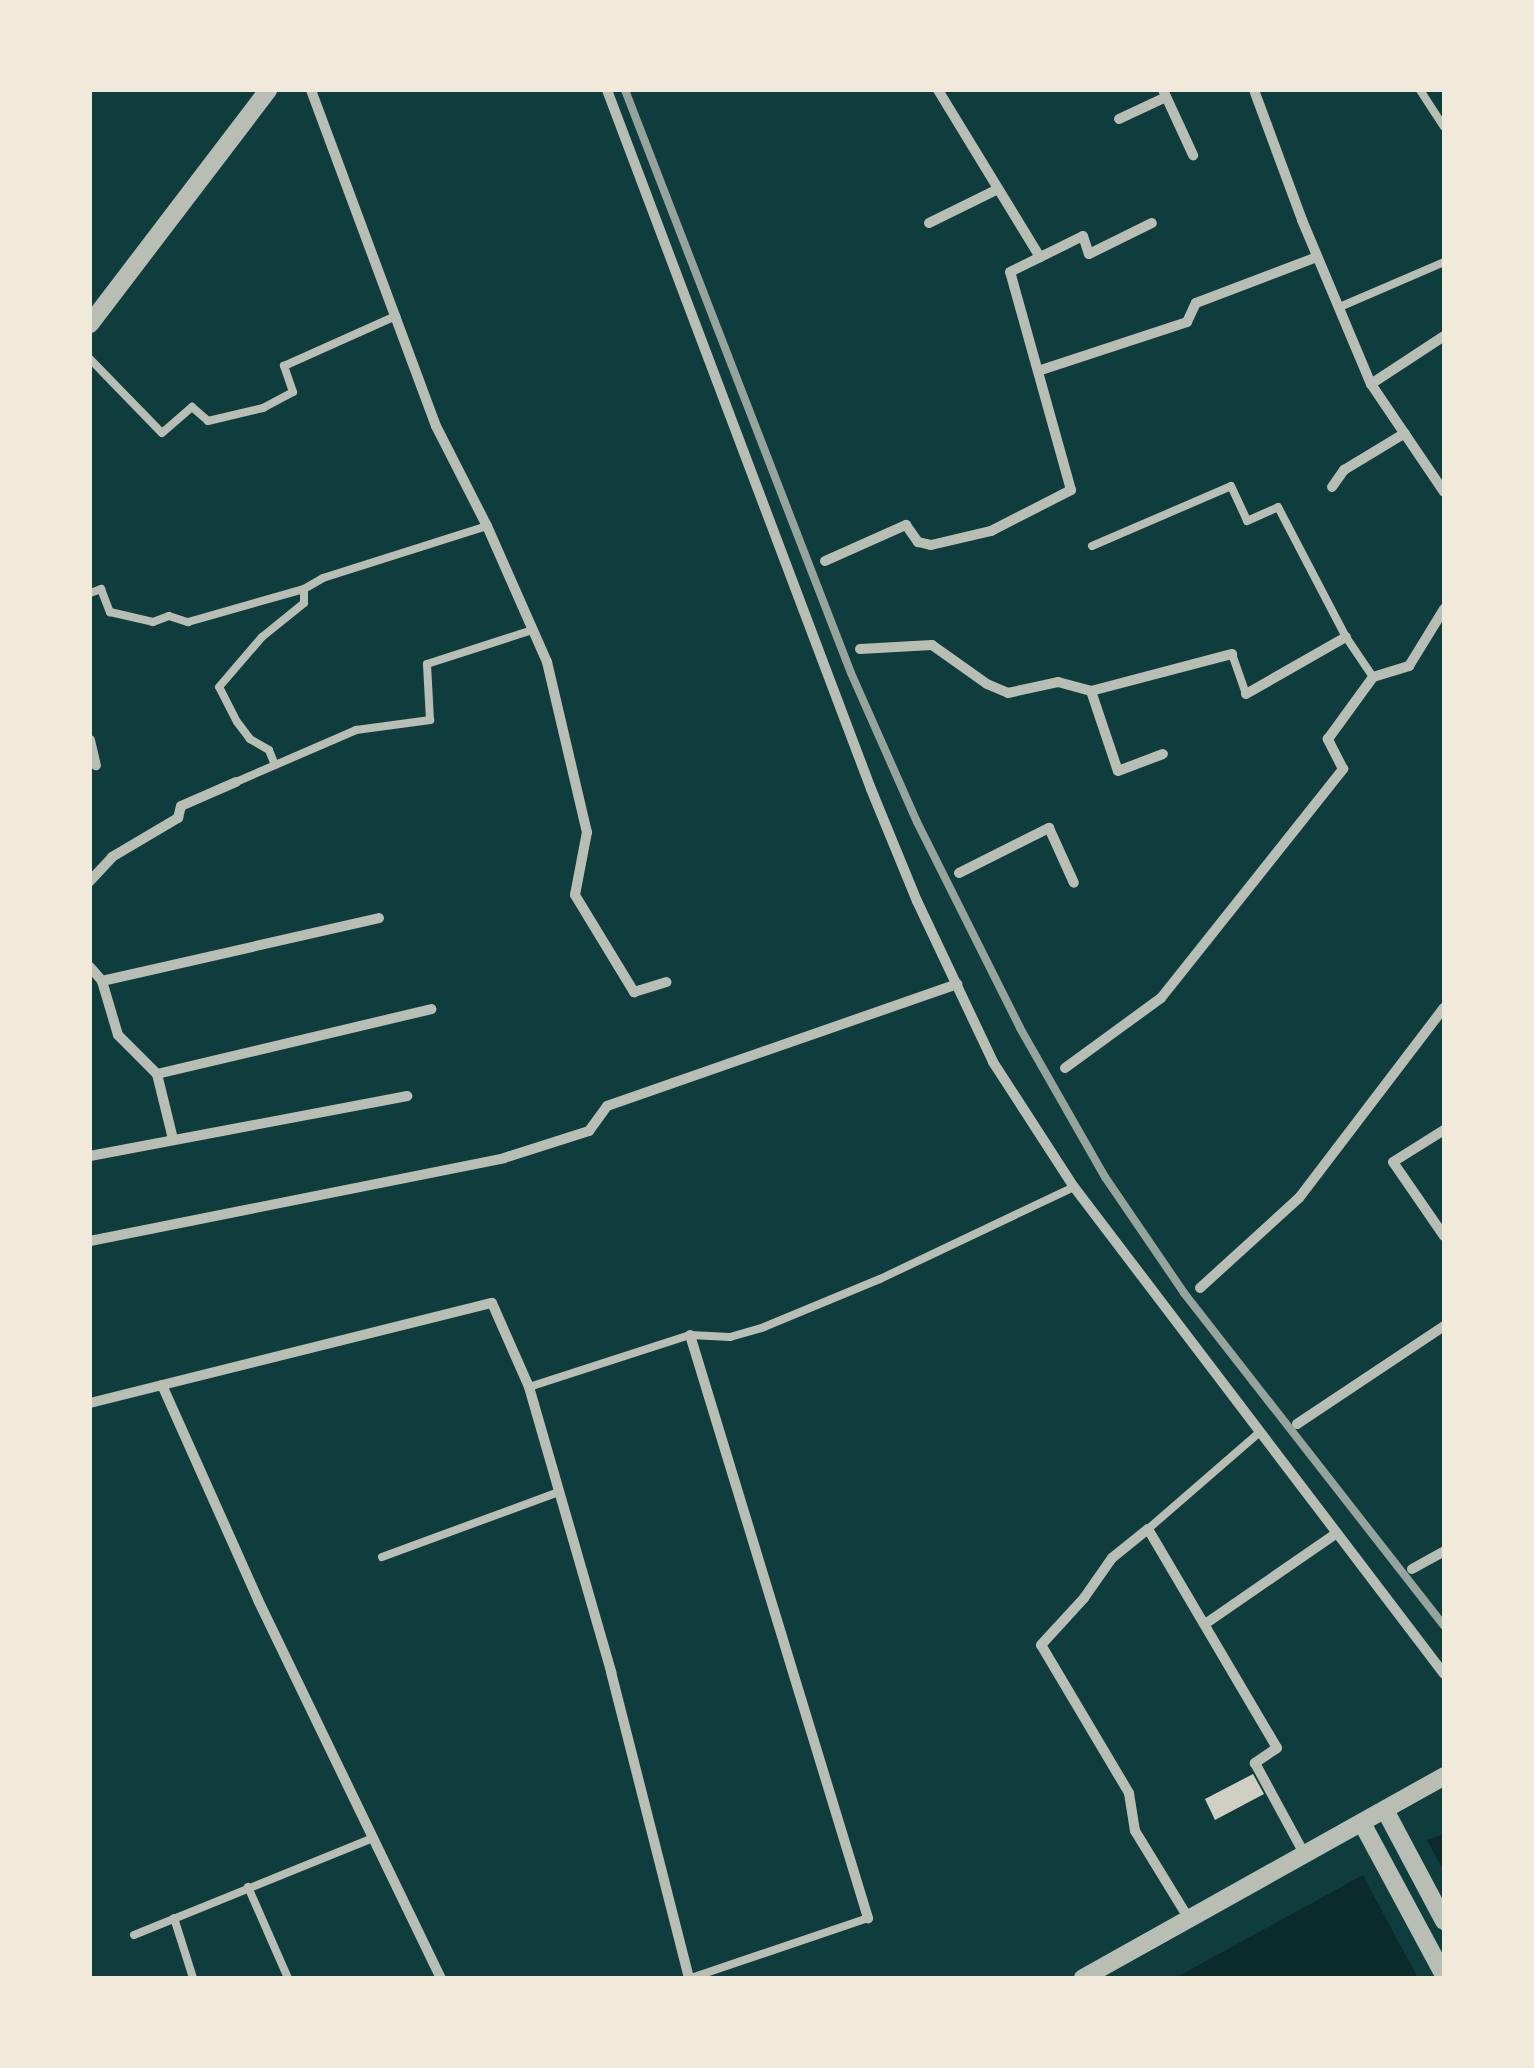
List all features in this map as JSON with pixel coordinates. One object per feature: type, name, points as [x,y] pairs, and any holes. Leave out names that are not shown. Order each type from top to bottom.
[{"type":"street","points":[[90,324],[268,90]]},
{"type":"street","points":[[311,90],[436,426],[487,526],[547,662],[587,832],[576,894],[634,992],[667,982]]},
{"type":"street","points":[[607,90],[870,789],[993,1062],[1074,1188],[1444,1674]]},
{"type":"street","points":[[938,90],[1040,258]]},
{"type":"street","points":[[1254,90],[1317,256],[1342,306],[1372,384],[1444,492]]},
{"type":"street","points":[[1119,119],[1164,94],[1193,156]]},
{"type":"street","points":[[930,223],[998,189]]},
{"type":"street","points":[[826,561],[906,525],[918,542],[932,544],[991,531],[1070,490],[1010,272],[1082,236],[1090,254],[1152,223]]},
{"type":"street","points":[[1038,371],[1187,322],[1196,303],[1317,256]]},
{"type":"street","points":[[1372,384],[1444,336]]},
{"type":"street","points":[[1332,487],[1344,470],[1405,433]]},
{"type":"street","points":[[1065,1068],[1162,998],[1343,769],[1328,738],[1373,676],[1409,666],[1444,609]]},
{"type":"street","points":[[1246,694],[1346,637]]},
{"type":"street","points":[[860,648],[932,645],[987,684],[1008,693],[1058,682],[1091,691],[1232,654]]},
{"type":"street","points":[[1091,691],[1118,771],[1163,754]]},
{"type":"street","points":[[90,740],[96,765]]},
{"type":"street","points":[[90,881],[112,857],[178,818],[181,806],[236,782]]},
{"type":"street","points":[[959,873],[1049,828],[1074,883]]},
{"type":"street","points":[[102,981],[378,918]]},
{"type":"street","points":[[90,967],[102,981],[118,1035],[157,1074],[172,1139]]},
{"type":"street","points":[[90,1241],[504,1158],[589,1131],[607,1106],[957,984]]},
{"type":"street","points":[[1200,1288],[1300,1198],[1444,1008]]},
{"type":"street","points":[[157,1074],[431,1009]]},
{"type":"street","points":[[90,1156],[407,1096]]},
{"type":"street","points":[[1444,1130],[1393,1162],[1444,1236]]},
{"type":"street","points":[[90,1403],[492,1303],[529,1387],[611,1672],[690,1978]]},
{"type":"street","points":[[1296,1424],[1444,1326]]},
{"type":"street","points":[[690,1335],[868,1918]]},
{"type":"street","points":[[162,1385],[372,1839],[441,1978]]},
{"type":"street","points":[[1189,1919],[1135,1832],[1129,1792],[1041,1645],[1084,1598],[1112,1558],[1148,1528],[1277,1748],[1255,1763],[1305,1854]]},
{"type":"street","points":[[1205,1624],[1337,1533]]},
{"type":"street","points":[[1412,1570],[1444,1550]]},
{"type":"street","points":[[1083,1978],[1444,1776]]},
{"type":"street","points":[[1385,1810],[1444,1921]]},
{"type":"street","points":[[1362,1823],[1444,1975]]},
{"type":"lane","points":[[1420,90],[1444,127]]},
{"type":"lane","points":[[1342,306],[1444,262]]},
{"type":"lane","points":[[90,359],[162,433],[192,406],[208,421],[263,408],[293,392],[284,366],[396,316]]},
{"type":"lane","points":[[1092,546],[1231,486],[1247,521],[1278,508],[1346,637],[1373,676]]},
{"type":"lane","points":[[90,594],[100,589],[110,612],[153,622],[169,616],[188,622],[304,589],[323,578],[487,526]]},
{"type":"lane","points":[[275,765],[268,750],[250,739],[237,722],[220,687],[262,637],[304,604],[304,589]]},
{"type":"lane","points":[[236,782],[356,730],[430,720],[427,664],[532,630]]},
{"type":"lane","points":[[1232,654],[1246,694]]},
{"type":"lane","points":[[529,1387],[690,1335],[730,1337],[764,1327],[880,1279],[1074,1188]]},
{"type":"lane","points":[[1148,1528],[1260,1432]]},
{"type":"lane","points":[[382,1557],[559,1492]]},
{"type":"lane","points":[[134,1935],[372,1839]]},
{"type":"lane","points":[[248,1887],[288,1978]]},
{"type":"lane","points":[[174,1918],[193,1978]]},
{"type":"lane","points":[[690,1978],[868,1918]]},
{"type":"water","points":[[1444,1834],[1444,1978],[1175,1978],[1427,1840]]},
{"type":"pier","points":[[1424,1835],[1444,1871],[1444,1978],[1418,1978],[1360,1870]]},
{"type":"building","points":[[1253,1774],[1264,1794],[1215,1820],[1205,1799]]},
{"type":"railway","points":[[625,90],[851,673],[917,822],[1020,1028],[1105,1177],[1184,1293],[1444,1626]]}]
